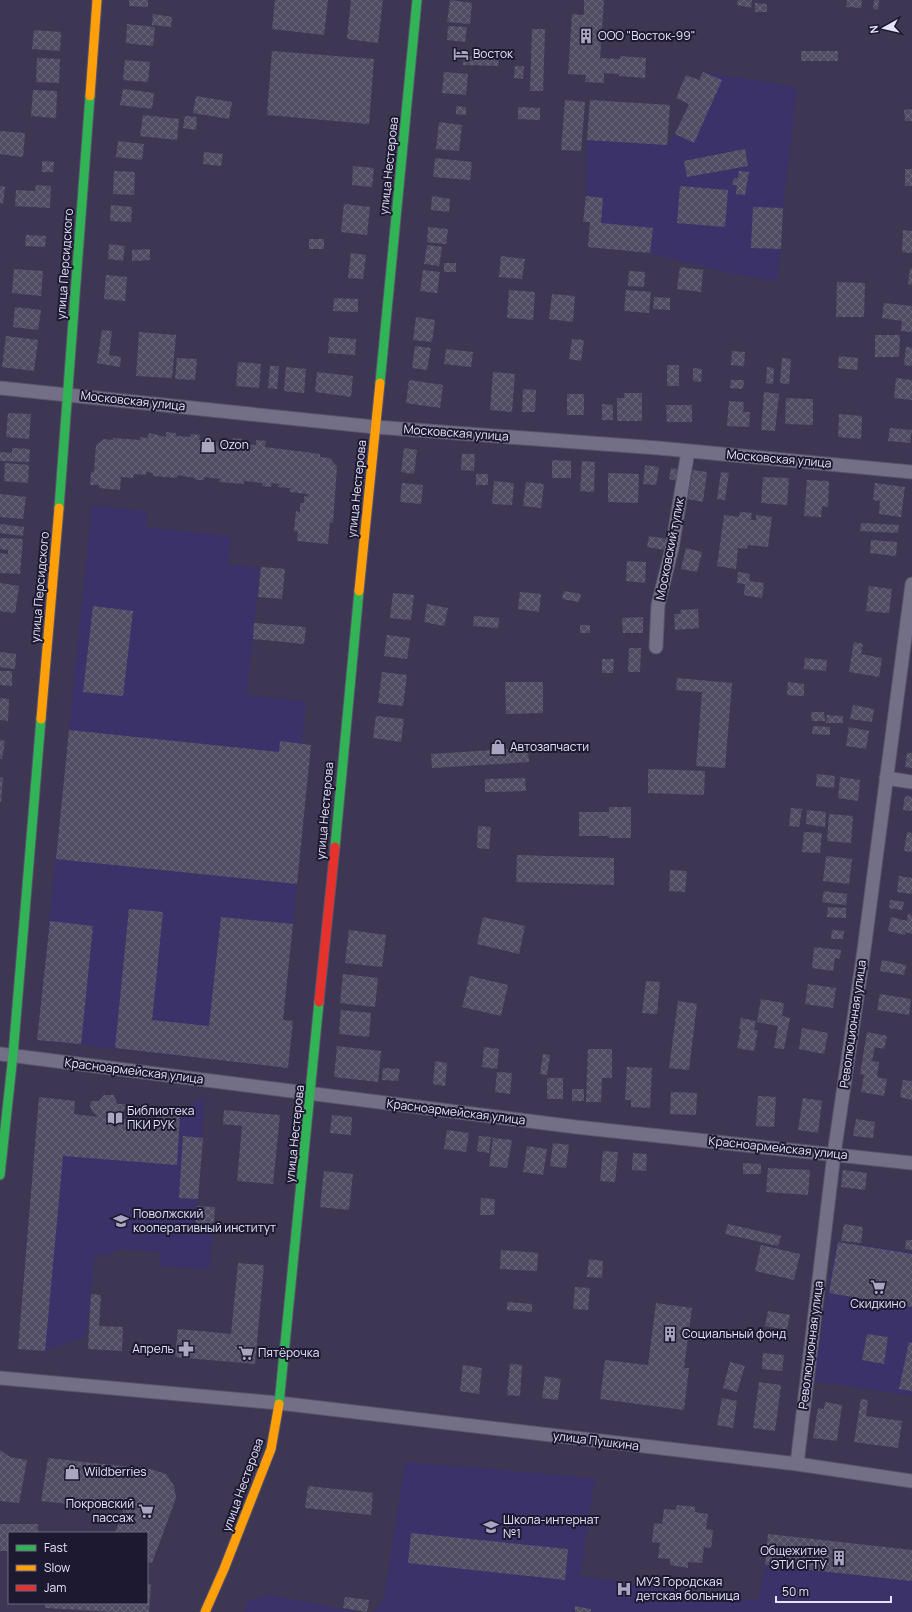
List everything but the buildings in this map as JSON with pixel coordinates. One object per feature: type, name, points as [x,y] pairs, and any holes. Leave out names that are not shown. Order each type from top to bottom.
[{"type":"main road","name":"улица Персидского","points":[[0,1175],[13,1056],[68,394],[97,0]]},
{"type":"main road","name":"улица Нестерова","points":[[205,1612],[224,1569],[271,1450],[279,1403],[311,1094],[417,0]]},
{"type":"street","name":"Московская улица","points":[[0,388],[375,427],[688,451],[912,472]]},
{"type":"street","name":"Московский тупик","points":[[656,648],[658,605],[672,548],[688,451]]},
{"type":"street","name":"Революционная улица","points":[[797,1464],[834,1154],[864,950],[912,584]]},
{"type":"street","points":[[886,778],[912,782]]},
{"type":"street","name":"Красноармейская улица","points":[[0,1054],[576,1127],[912,1163]]},
{"type":"street","name":"улица Пушкина","points":[[0,1378],[279,1403],[797,1464],[912,1481]]},
{"type":"shaded area","points":[[703,72],[797,87],[783,208],[781,249],[777,281],[738,275],[650,253],[588,247],[590,223],[583,222],[586,196],[587,140],[667,145],[675,134]]},
{"type":"shaded area","points":[[92,505],[147,511],[146,527],[231,536],[228,564],[260,568],[247,695],[306,701],[302,743],[311,745],[283,1020],[293,1021],[288,1068],[37,1040]]},
{"type":"shaded area","name":"Поволжский кооперативный институт","points":[[104,1095],[114,1095],[117,1104],[125,1104],[124,1111],[116,1119],[156,1122],[157,1110],[180,1113],[205,1095],[197,1205],[215,1207],[210,1269],[159,1266],[161,1252],[119,1249],[107,1255],[95,1254],[86,1336],[45,1351],[18,1349],[39,1097],[75,1101],[74,1114],[97,1117],[90,1106],[91,1101],[99,1101]]},
{"type":"shaded area","points":[[836,1241],[912,1252],[912,1396],[813,1381]]},
{"type":"shaded area","name":"Школа-интернат №1","points":[[405,1462],[595,1478],[580,1576],[758,1601],[765,1565],[768,1534],[912,1550],[912,1612],[591,1612],[591,1609],[576,1606],[575,1612],[373,1612],[384,1599]]},
{"type":"shaded area","points":[[267,1594],[358,1612],[244,1612],[247,1602]]},
{"type":"traffic: fast","points":[[380,383],[417,0]]},
{"type":"traffic: fast","points":[[59,508],[90,96]]},
{"type":"traffic: fast","points":[[335,847],[359,591]]},
{"type":"traffic: fast","points":[[0,1175],[13,1055],[41,719]]},
{"type":"traffic: fast","points":[[279,1404],[319,1002]]},
{"type":"traffic: slow","points":[[90,96],[97,0]]},
{"type":"traffic: slow","points":[[359,591],[380,383]]},
{"type":"traffic: slow","points":[[41,719],[59,508]]},
{"type":"traffic: slow","points":[[205,1612],[224,1569],[271,1449],[279,1404]]},
{"type":"traffic: jam","points":[[319,1002],[335,847]]},
{"type":"place","name":"ООО \"Восток-99\"","points":[[586,36]]},
{"type":"place","name":"Восток","points":[[461,54]]},
{"type":"place","name":"Ozon","points":[[208,445]]},
{"type":"place","name":"Автозапчасти","points":[[498,747]]},
{"type":"place","name":"Библиотека ПКИ РУК","points":[[115,1118]]},
{"type":"place","name":"Поволжский кооперативный институт","points":[[121,1221]]},
{"type":"place","name":"Скидкино","points":[[878,1287]]},
{"type":"place","name":"Социальный фонд","points":[[670,1334]]},
{"type":"place","name":"Апрель","points":[[186,1349]]},
{"type":"place","name":"Пятёрочка","points":[[246,1353]]},
{"type":"place","name":"Wildberries","points":[[72,1472]]},
{"type":"place","name":"Покровский пассаж","points":[[146,1511]]},
{"type":"place","name":"Школа-интернат №1","points":[[491,1527]]},
{"type":"place","name":"Общежитие ЭТИ СГТУ","points":[[839,1558]]},
{"type":"place","name":"МУЗ Городская детская больница","points":[[624,1589]]}]
